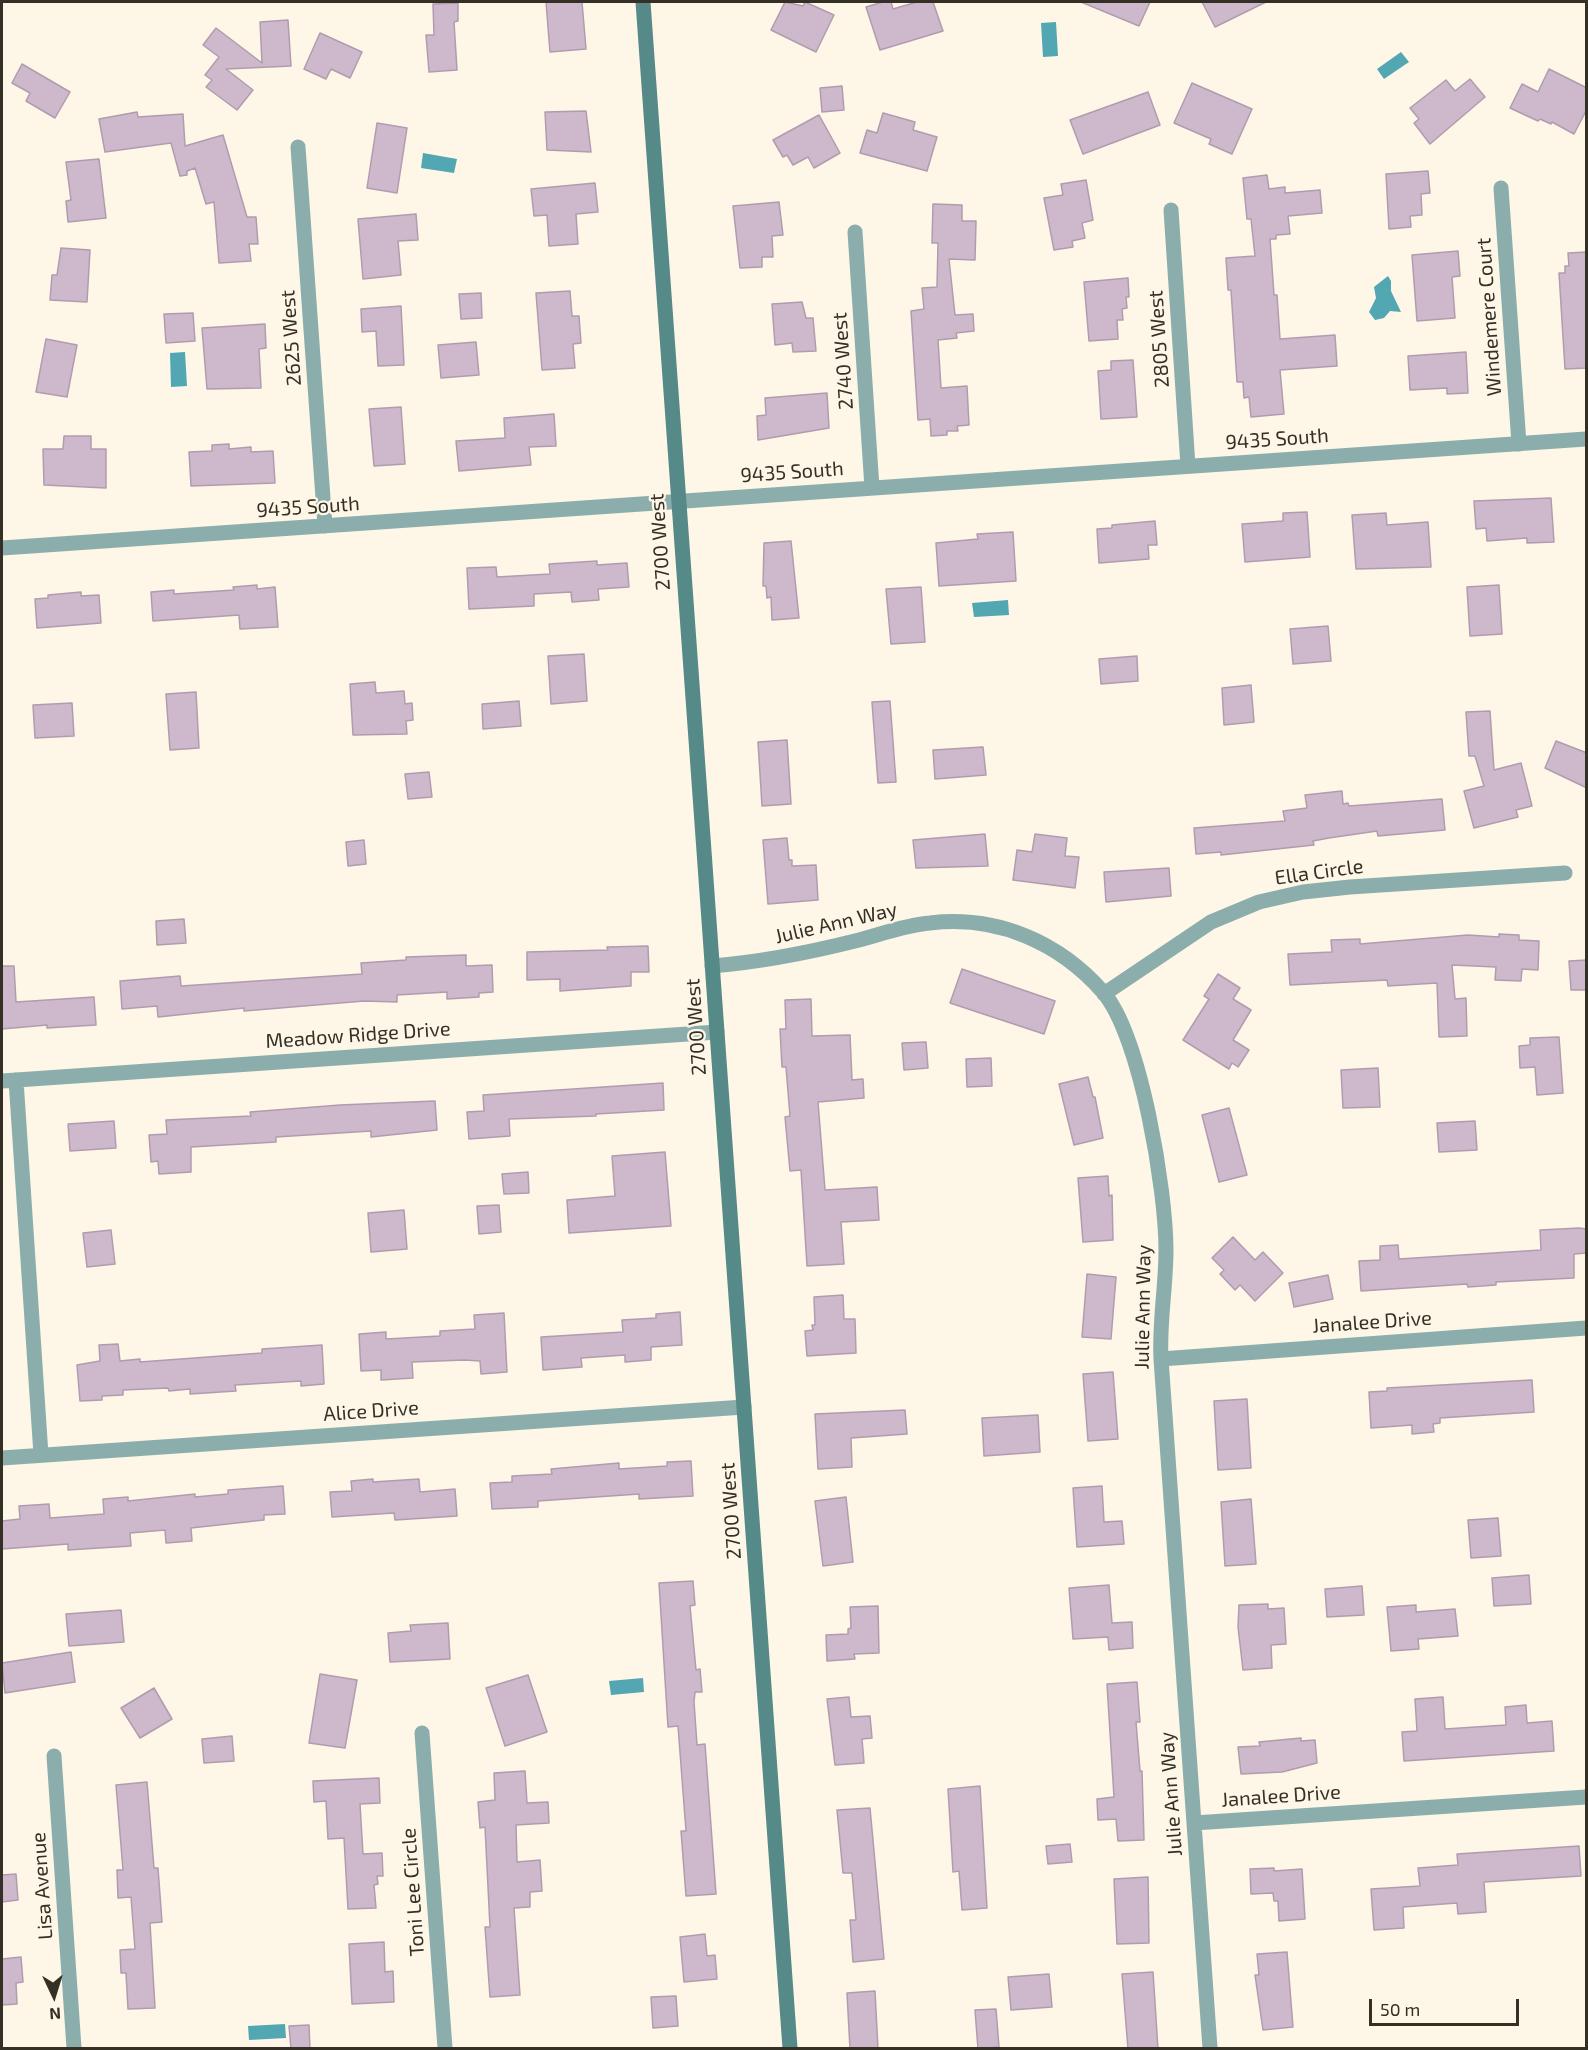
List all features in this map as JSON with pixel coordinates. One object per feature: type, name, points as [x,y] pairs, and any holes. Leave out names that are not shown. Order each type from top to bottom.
[{"type":"main road","name":"2700 West","points":[[643,2],[790,2049]]},
{"type":"street","name":"2625 West","points":[[298,147],[326,526]]},
{"type":"street","name":"Windemere Court","points":[[1501,188],[1519,444]]},
{"type":"street","name":"2805 West","points":[[1171,210],[1188,466]]},
{"type":"street","name":"2740 West","points":[[855,232],[872,488]]},
{"type":"street","name":"9435 South","points":[[2,548],[1587,439]]},
{"type":"street","name":"Ella Circle","points":[[1104,994],[1211,922],[1259,902],[1303,892],[1341,888],[1565,873]]},
{"type":"street","name":"Julie Ann Way","points":[[712,966],[811,952],[929,923],[978,921],[1023,933],[1064,956],[1104,994],[1128,1042],[1143,1093],[1160,1179],[1166,1251],[1160,1325],[1161,1359],[1210,2049]]},
{"type":"street","name":"Meadow Ridge Drive","points":[[9,1081],[717,1032]]},
{"type":"street","points":[[9,1081],[41,1455]]},
{"type":"street","name":"Janalee Drive","points":[[1161,1359],[1587,1328]]},
{"type":"street","name":"Alice Drive","points":[[2,1458],[744,1407]]},
{"type":"street","name":"Toni Lee Circle","points":[[422,1733],[445,2049]]},
{"type":"street","name":"Lisa Avenue","points":[[54,1756],[74,2049]]},
{"type":"street","name":"Janalee Drive","points":[[1194,1823],[1587,1797]]},
{"type":"water","points":[[1056,22],[1058,56],[1043,57],[1041,23]]},
{"type":"water","points":[[1401,52],[1409,62],[1384,79],[1377,69]]},
{"type":"water","points":[[423,153],[457,159],[454,173],[421,168]]},
{"type":"water","points":[[1388,276],[1391,281],[1391,291],[1401,312],[1390,311],[1384,318],[1375,320],[1369,312],[1376,298],[1374,287]]},
{"type":"water","points":[[185,352],[187,386],[171,387],[170,353]]},
{"type":"water","points":[[1008,600],[1009,615],[974,617],[972,603]]},
{"type":"water","points":[[643,1678],[644,1692],[611,1695],[609,1681]]},
{"type":"water","points":[[285,2024],[286,2038],[249,2040],[248,2026]]},
{"type":"building","points":[[546,2],[582,2],[586,49],[550,52]]},
{"type":"building","points":[[785,2],[803,6],[805,2],[834,15],[816,52],[771,30]]},
{"type":"building","points":[[891,2],[893,9],[917,2],[933,2],[943,31],[880,50],[866,7]]},
{"type":"building","points":[[1081,2],[1150,2],[1139,26]]},
{"type":"building","points":[[1202,2],[1266,2],[1215,27]]},
{"type":"building","points":[[458,3],[458,21],[454,22],[457,70],[429,72],[426,35],[434,35],[433,4]]},
{"type":"building","points":[[288,20],[291,66],[226,69],[253,90],[237,110],[206,87],[212,80],[205,75],[219,57],[203,45],[216,28],[262,63],[260,22]]},
{"type":"building","points":[[320,33],[362,52],[350,78],[331,69],[326,79],[304,69]]},
{"type":"building","points":[[22,64],[70,92],[55,118],[26,101],[30,93],[12,83]]},
{"type":"building","points":[[1549,69],[1587,88],[1587,109],[1574,134],[1552,122],[1551,124],[1540,119],[1538,121],[1510,108],[1522,84],[1538,92]]},
{"type":"building","points":[[1470,79],[1485,97],[1430,144],[1414,123],[1419,119],[1410,108],[1446,80],[1455,91]]},
{"type":"building","points":[[1192,83],[1252,109],[1232,154],[1209,144],[1211,139],[1174,123]]},
{"type":"building","points":[[842,86],[844,110],[822,112],[820,88]]},
{"type":"building","points":[[1148,92],[1160,125],[1083,154],[1070,120]]},
{"type":"building","points":[[586,111],[591,152],[547,150],[545,112]]},
{"type":"building","points":[[137,112],[138,117],[183,114],[185,146],[223,135],[247,217],[256,217],[258,244],[249,244],[251,261],[219,263],[214,202],[206,204],[195,168],[187,171],[187,175],[180,176],[171,143],[105,152],[99,119]]},
{"type":"building","points":[[883,113],[915,122],[913,130],[937,137],[927,171],[860,153],[867,130],[877,133]]},
{"type":"building","points":[[819,115],[840,153],[814,168],[808,157],[793,165],[787,155],[783,157],[773,140]]},
{"type":"building","points":[[377,123],[407,128],[397,193],[367,188]]},
{"type":"building","points":[[99,159],[106,218],[68,222],[66,201],[71,200],[66,162]]},
{"type":"building","points":[[1428,171],[1430,193],[1421,194],[1422,215],[1410,216],[1411,227],[1389,229],[1386,174]]},
{"type":"building","points":[[1267,175],[1269,189],[1285,187],[1285,193],[1320,190],[1322,213],[1288,216],[1290,234],[1276,235],[1276,239],[1270,239],[1274,295],[1277,295],[1280,339],[1335,335],[1337,366],[1280,370],[1284,414],[1251,417],[1249,397],[1244,398],[1243,382],[1237,382],[1231,290],[1228,290],[1226,258],[1255,256],[1251,219],[1247,219],[1243,178]]},
{"type":"building","points":[[1086,180],[1093,220],[1082,223],[1085,238],[1072,241],[1073,247],[1054,250],[1044,198],[1063,195],[1061,184]]},
{"type":"building","points":[[595,183],[598,212],[576,214],[578,244],[549,246],[547,215],[534,216],[531,189]]},
{"type":"building","points":[[779,202],[783,235],[772,236],[773,257],[762,257],[762,267],[740,268],[733,206]]},
{"type":"building","points":[[933,204],[962,205],[962,221],[976,221],[975,260],[949,259],[955,315],[973,314],[974,331],[956,333],[957,338],[938,340],[941,388],[967,386],[969,425],[957,426],[958,431],[947,431],[947,435],[931,436],[930,419],[918,420],[911,311],[924,309],[922,288],[937,287],[938,243],[932,243]]},
{"type":"building","points":[[416,214],[418,240],[398,241],[401,275],[363,279],[358,219]]},
{"type":"building","points":[[61,248],[90,250],[87,302],[50,300],[52,275],[57,275]]},
{"type":"building","points":[[1458,251],[1460,276],[1452,277],[1455,318],[1417,321],[1412,255]]},
{"type":"building","points":[[1587,252],[1587,368],[1565,369],[1559,273],[1565,273],[1565,266],[1569,266],[1568,253]]},
{"type":"building","points":[[1128,278],[1127,308],[1122,309],[1123,320],[1117,320],[1118,339],[1089,341],[1084,282]]},
{"type":"building","points":[[570,291],[572,316],[579,316],[581,343],[573,344],[575,368],[542,370],[536,293]]},
{"type":"building","points":[[481,293],[482,318],[461,319],[459,294]]},
{"type":"building","points":[[802,302],[806,318],[813,318],[816,351],[793,352],[792,343],[775,345],[772,304]]},
{"type":"building","points":[[401,306],[404,365],[378,366],[376,331],[362,332],[361,309]]},
{"type":"building","points":[[193,313],[195,341],[166,343],[164,314]]},
{"type":"building","points":[[265,324],[266,348],[259,349],[261,388],[207,389],[202,328]]},
{"type":"building","points":[[46,339],[77,345],[67,397],[36,392]]},
{"type":"building","points":[[476,342],[479,375],[441,378],[438,345]]},
{"type":"building","points":[[1466,352],[1468,393],[1447,394],[1447,388],[1410,390],[1408,356]]},
{"type":"building","points":[[1133,360],[1137,417],[1101,419],[1098,371],[1111,370],[1111,361]]},
{"type":"building","points":[[827,393],[829,428],[758,440],[757,416],[766,415],[765,398]]},
{"type":"building","points":[[401,407],[405,464],[374,466],[369,409]]},
{"type":"building","points":[[554,414],[556,446],[529,447],[531,465],[459,471],[456,441],[505,438],[504,418]]},
{"type":"building","points":[[64,436],[91,436],[91,449],[106,449],[106,488],[44,485],[43,449],[63,449]]},
{"type":"building","points":[[229,444],[229,449],[251,447],[251,452],[273,451],[275,483],[191,486],[189,452],[212,451],[212,445]]},
{"type":"building","points":[[1551,498],[1554,542],[1527,543],[1527,538],[1487,541],[1486,528],[1476,529],[1474,501]]},
{"type":"building","points":[[1307,512],[1310,557],[1245,562],[1242,524],[1283,521],[1283,513]]},
{"type":"building","points":[[1386,513],[1387,525],[1428,522],[1431,567],[1356,569],[1352,515]]},
{"type":"building","points":[[1155,521],[1157,545],[1148,545],[1149,559],[1099,563],[1097,529],[1112,528],[1112,525]]},
{"type":"building","points":[[1013,532],[1016,581],[939,586],[936,543],[978,539],[977,534]]},
{"type":"building","points":[[791,541],[799,618],[772,620],[771,597],[767,598],[766,586],[763,586],[764,543]]},
{"type":"building","points":[[597,561],[597,565],[627,563],[629,587],[598,589],[599,600],[572,602],[571,592],[534,594],[534,606],[469,609],[467,568],[496,567],[497,577],[550,574],[549,564]]},
{"type":"building","points":[[257,585],[257,589],[275,587],[278,627],[240,629],[239,615],[153,621],[151,592],[174,590],[174,594],[234,590],[233,587]]},
{"type":"building","points":[[1499,585],[1502,634],[1470,636],[1467,587]]},
{"type":"building","points":[[921,587],[925,642],[891,644],[886,589]]},
{"type":"building","points":[[81,592],[81,596],[99,595],[101,623],[37,628],[35,599],[48,598],[48,595]]},
{"type":"building","points":[[1328,626],[1331,661],[1293,664],[1290,629]]},
{"type":"building","points":[[584,654],[587,701],[551,704],[548,656]]},
{"type":"building","points":[[1137,656],[1138,681],[1101,684],[1099,659]]},
{"type":"building","points":[[375,682],[376,693],[404,691],[405,704],[412,703],[413,720],[406,721],[407,734],[353,735],[350,684]]},
{"type":"building","points":[[1251,685],[1254,722],[1224,725],[1222,688]]},
{"type":"building","points":[[196,692],[199,748],[170,750],[166,694]]},
{"type":"building","points":[[519,701],[521,726],[483,729],[482,704]]},
{"type":"building","points":[[890,701],[896,782],[878,783],[872,702]]},
{"type":"building","points":[[72,703],[74,736],[35,738],[33,705]]},
{"type":"building","points":[[1490,711],[1494,770],[1521,763],[1532,806],[1516,810],[1518,817],[1474,828],[1464,791],[1484,786],[1475,756],[1469,756],[1466,712]]},
{"type":"building","points":[[787,740],[791,804],[762,806],[758,742]]},
{"type":"building","points":[[1556,741],[1587,753],[1587,788],[1545,768]]},
{"type":"building","points":[[983,747],[986,775],[935,779],[933,750]]},
{"type":"building","points":[[429,772],[432,797],[408,799],[405,774]]},
{"type":"building","points":[[1342,791],[1343,804],[1348,803],[1349,806],[1442,799],[1445,830],[1378,836],[1377,831],[1313,841],[1314,845],[1221,855],[1221,852],[1196,854],[1194,828],[1285,821],[1283,811],[1307,808],[1305,795]]},
{"type":"building","points":[[985,834],[988,866],[916,868],[913,840]]},
{"type":"building","points":[[1035,834],[1067,838],[1065,856],[1079,857],[1075,888],[1013,880],[1017,850],[1032,852]]},
{"type":"building","points":[[787,838],[789,860],[792,860],[792,866],[816,865],[818,900],[768,904],[763,840]]},
{"type":"building","points":[[364,840],[366,864],[348,866],[346,842]]},
{"type":"building","points":[[1169,868],[1171,896],[1106,902],[1104,872]]},
{"type":"building","points":[[184,919],[186,943],[157,945],[156,921]]},
{"type":"building","points":[[1499,934],[1519,935],[1519,940],[1539,941],[1538,970],[1522,969],[1521,981],[1495,980],[1496,967],[1452,965],[1455,999],[1466,998],[1467,1036],[1439,1037],[1437,983],[1388,986],[1387,980],[1290,985],[1288,954],[1332,952],[1331,940],[1360,939],[1360,944],[1468,935],[1499,937]]},
{"type":"building","points":[[648,946],[649,972],[631,972],[631,986],[560,991],[560,979],[527,980],[527,952],[608,950],[607,947]]},
{"type":"building","points":[[466,955],[466,966],[492,965],[493,992],[479,993],[479,997],[447,999],[447,992],[397,995],[397,1002],[364,1001],[244,1011],[244,1008],[158,1017],[157,1006],[122,1009],[120,981],[180,976],[181,986],[362,974],[361,963],[406,960],[406,957]]},
{"type":"building","points":[[1587,960],[1587,990],[1571,990],[1569,961]]},
{"type":"building","points":[[2,966],[14,966],[16,1002],[94,997],[96,1025],[47,1028],[47,1025],[2,1029]]},
{"type":"building","points":[[962,969],[1055,1001],[1044,1034],[950,1003]]},
{"type":"building","points":[[1218,974],[1240,988],[1233,999],[1251,1010],[1233,1040],[1249,1050],[1238,1067],[1232,1063],[1229,1069],[1183,1040],[1209,999],[1204,996]]},
{"type":"building","points":[[811,999],[812,1036],[850,1035],[852,1080],[863,1079],[864,1098],[818,1102],[825,1190],[877,1187],[879,1220],[841,1222],[844,1264],[807,1266],[801,1170],[790,1171],[785,1117],[790,1116],[786,1067],[782,1067],[780,1029],[786,1029],[785,1000]]},
{"type":"building","points":[[1559,1037],[1563,1093],[1537,1095],[1535,1067],[1520,1068],[1519,1046],[1530,1045],[1530,1038]]},
{"type":"building","points":[[926,1042],[928,1068],[904,1070],[902,1043]]},
{"type":"building","points":[[991,1058],[992,1086],[967,1087],[966,1059]]},
{"type":"building","points":[[1378,1068],[1380,1107],[1343,1108],[1341,1070]]},
{"type":"building","points":[[1088,1077],[1093,1097],[1095,1097],[1103,1138],[1074,1145],[1059,1084]]},
{"type":"building","points":[[663,1083],[664,1110],[596,1114],[596,1116],[509,1119],[510,1136],[469,1139],[467,1112],[484,1111],[483,1095]]},
{"type":"building","points":[[435,1101],[437,1130],[371,1137],[371,1131],[276,1137],[276,1142],[191,1147],[191,1172],[159,1174],[158,1161],[151,1162],[149,1135],[167,1134],[166,1120],[251,1116],[250,1112],[340,1105]]},
{"type":"building","points":[[1229,1108],[1247,1175],[1219,1182],[1202,1115]]},
{"type":"building","points":[[114,1121],[116,1148],[70,1151],[68,1124]]},
{"type":"building","points":[[1475,1121],[1477,1150],[1439,1152],[1437,1123]]},
{"type":"building","points":[[665,1152],[671,1226],[569,1233],[567,1200],[615,1196],[612,1156]]},
{"type":"building","points":[[528,1172],[529,1193],[504,1194],[502,1174]]},
{"type":"building","points":[[1108,1176],[1109,1196],[1112,1195],[1113,1240],[1083,1242],[1078,1178]]},
{"type":"building","points":[[499,1205],[501,1232],[479,1234],[477,1206]]},
{"type":"building","points":[[404,1210],[407,1249],[371,1252],[368,1213]]},
{"type":"building","points":[[1587,1229],[1587,1253],[1574,1254],[1574,1278],[1496,1282],[1496,1285],[1468,1287],[1467,1284],[1361,1291],[1359,1261],[1380,1260],[1380,1246],[1398,1245],[1399,1259],[1541,1250],[1540,1230]]},
{"type":"building","points":[[111,1230],[115,1264],[87,1267],[83,1233]]},
{"type":"building","points":[[1233,1237],[1255,1260],[1263,1252],[1283,1273],[1255,1301],[1240,1285],[1235,1290],[1220,1274],[1224,1270],[1212,1258]]},
{"type":"building","points":[[1087,1274],[1116,1277],[1111,1339],[1082,1337]]},
{"type":"building","points":[[1328,1275],[1333,1299],[1294,1307],[1289,1283]]},
{"type":"building","points":[[843,1295],[844,1319],[855,1319],[856,1353],[807,1356],[805,1331],[813,1330],[812,1325],[815,1325],[814,1297]]},
{"type":"building","points":[[680,1312],[682,1345],[651,1347],[651,1360],[625,1362],[625,1355],[581,1358],[582,1367],[543,1370],[541,1337],[623,1332],[622,1320],[656,1318],[656,1314]]},
{"type":"building","points":[[504,1313],[507,1372],[481,1374],[480,1361],[464,1360],[412,1362],[413,1378],[381,1380],[381,1370],[361,1371],[359,1334],[386,1332],[386,1339],[440,1336],[440,1331],[475,1329],[474,1315]]},
{"type":"building","points":[[118,1344],[120,1361],[140,1359],[140,1362],[262,1353],[262,1349],[322,1345],[324,1384],[301,1386],[301,1381],[235,1385],[236,1391],[190,1394],[190,1389],[123,1390],[123,1395],[102,1396],[102,1400],[80,1401],[77,1365],[100,1361],[99,1345]]},
{"type":"building","points":[[1113,1372],[1118,1439],[1088,1441],[1083,1374]]},
{"type":"building","points":[[1532,1380],[1534,1412],[1440,1418],[1440,1423],[1433,1424],[1434,1432],[1412,1434],[1412,1425],[1371,1428],[1369,1392],[1387,1391],[1387,1388]]},
{"type":"building","points":[[1247,1399],[1251,1468],[1218,1470],[1214,1401]]},
{"type":"building","points":[[905,1410],[907,1434],[851,1438],[852,1467],[818,1469],[815,1414]]},
{"type":"building","points":[[1038,1415],[1040,1452],[984,1456],[982,1418]]},
{"type":"building","points":[[691,1461],[693,1496],[639,1499],[639,1494],[538,1501],[538,1507],[492,1509],[490,1483],[512,1482],[512,1476],[552,1474],[551,1469],[619,1463],[619,1469],[667,1466],[667,1462]]},
{"type":"building","points":[[373,1479],[373,1482],[419,1479],[420,1492],[455,1489],[457,1516],[395,1520],[394,1513],[332,1517],[330,1492],[352,1491],[351,1481]]},
{"type":"building","points":[[283,1486],[285,1514],[264,1515],[264,1520],[191,1528],[192,1541],[166,1543],[165,1530],[130,1533],[131,1546],[68,1550],[68,1544],[2,1549],[2,1521],[20,1519],[19,1506],[49,1504],[50,1518],[104,1514],[103,1499],[128,1497],[128,1501],[195,1494],[195,1497],[228,1494],[228,1490]]},
{"type":"building","points":[[1102,1486],[1104,1522],[1122,1521],[1124,1544],[1077,1547],[1073,1488]]},
{"type":"building","points":[[846,1497],[853,1562],[823,1566],[815,1501]]},
{"type":"building","points":[[1251,1499],[1256,1564],[1225,1566],[1221,1502]]},
{"type":"building","points":[[1498,1518],[1501,1556],[1471,1558],[1468,1520]]},
{"type":"building","points":[[1529,1575],[1531,1604],[1494,1606],[1492,1578]]},
{"type":"building","points":[[693,1581],[695,1605],[690,1606],[696,1670],[700,1669],[702,1692],[695,1692],[694,1702],[697,1745],[705,1744],[716,1894],[686,1896],[681,1831],[686,1831],[678,1726],[668,1727],[659,1583]]},
{"type":"building","points":[[1109,1585],[1112,1623],[1132,1622],[1133,1648],[1109,1650],[1108,1637],[1073,1639],[1069,1588]]},
{"type":"building","points":[[1362,1586],[1364,1615],[1327,1617],[1325,1589]]},
{"type":"building","points":[[1268,1604],[1268,1609],[1284,1608],[1286,1644],[1271,1645],[1272,1668],[1243,1670],[1238,1627],[1239,1605]]},
{"type":"building","points":[[1416,1605],[1416,1612],[1455,1609],[1458,1636],[1418,1639],[1419,1649],[1391,1651],[1387,1607]]},
{"type":"building","points":[[878,1606],[879,1653],[854,1654],[855,1659],[827,1661],[826,1635],[848,1634],[848,1629],[851,1628],[850,1607]]},
{"type":"building","points":[[121,1610],[124,1642],[69,1646],[66,1614]]},
{"type":"building","points":[[448,1623],[450,1659],[390,1662],[388,1633],[411,1631],[410,1625]]},
{"type":"building","points":[[71,1652],[75,1682],[5,1693],[2,1663]]},
{"type":"building","points":[[320,1674],[357,1680],[345,1748],[309,1743]]},
{"type":"building","points":[[528,1675],[547,1732],[505,1746],[486,1688]]},
{"type":"building","points":[[1137,1682],[1140,1722],[1136,1722],[1140,1771],[1142,1771],[1144,1840],[1118,1841],[1116,1819],[1098,1820],[1097,1799],[1114,1797],[1107,1684]]},
{"type":"building","points":[[154,1688],[172,1719],[140,1738],[121,1708]]},
{"type":"building","points":[[849,1697],[851,1717],[870,1716],[872,1738],[862,1739],[864,1763],[835,1765],[827,1699]]},
{"type":"building","points":[[1443,1697],[1445,1729],[1506,1725],[1505,1707],[1526,1705],[1527,1723],[1552,1721],[1554,1751],[1404,1761],[1402,1732],[1417,1731],[1415,1699]]},
{"type":"building","points":[[232,1736],[234,1761],[204,1763],[202,1739]]},
{"type":"building","points":[[1301,1738],[1301,1741],[1315,1740],[1317,1763],[1282,1772],[1241,1774],[1238,1747],[1260,1746],[1259,1742]]},
{"type":"building","points":[[525,1771],[527,1803],[548,1802],[549,1823],[516,1825],[517,1862],[540,1860],[542,1891],[530,1892],[530,1907],[514,1908],[520,1995],[490,1997],[485,1927],[490,1927],[485,1827],[480,1828],[478,1802],[495,1800],[494,1773]]},
{"type":"building","points":[[379,1778],[380,1803],[360,1804],[363,1854],[382,1853],[383,1876],[377,1876],[378,1884],[374,1885],[376,1908],[348,1909],[344,1838],[328,1839],[326,1801],[314,1802],[313,1781]]},
{"type":"building","points":[[147,1782],[154,1868],[158,1868],[162,1922],[150,1923],[155,2008],[128,2009],[126,1973],[121,1973],[120,1950],[135,1949],[131,1897],[118,1898],[117,1870],[123,1870],[116,1785]]},
{"type":"building","points":[[980,1786],[987,1908],[962,1910],[959,1871],[953,1872],[948,1789]]},
{"type":"building","points":[[870,1808],[884,1959],[853,1962],[850,1920],[856,1920],[852,1873],[843,1873],[837,1810]]},
{"type":"building","points":[[1070,1844],[1072,1862],[1048,1864],[1046,1846]]},
{"type":"building","points":[[1579,1846],[1581,1876],[1484,1882],[1486,1912],[1458,1914],[1457,1903],[1403,1907],[1404,1928],[1374,1930],[1371,1889],[1420,1886],[1418,1868],[1458,1865],[1457,1854]]},
{"type":"building","points":[[1274,1868],[1274,1871],[1302,1869],[1305,1919],[1279,1921],[1278,1901],[1274,1901],[1273,1893],[1251,1894],[1250,1869]]},
{"type":"building","points":[[16,1874],[18,1900],[2,1902],[2,1875]]},
{"type":"building","points":[[1148,1877],[1149,1943],[1117,1944],[1114,1879]]},
{"type":"building","points":[[705,1934],[707,1956],[715,1955],[717,1979],[684,1982],[680,1937]]},
{"type":"building","points":[[384,1942],[385,1972],[393,1971],[394,2002],[352,2004],[349,1944]]},
{"type":"building","points":[[1287,1952],[1293,2027],[1263,2030],[1255,1975],[1259,1975],[1257,1954]]},
{"type":"building","points":[[21,1957],[23,1982],[16,1983],[17,2004],[2,2005],[2,1959]]},
{"type":"building","points":[[1153,1972],[1158,2049],[1128,2049],[1122,1974]]},
{"type":"building","points":[[1049,1974],[1052,2007],[1011,2010],[1008,1977]]},
{"type":"building","points":[[875,1991],[878,2049],[850,2049],[847,1993]]},
{"type":"building","points":[[676,1996],[678,2026],[653,2028],[651,1997]]},
{"type":"building","points":[[996,2009],[999,2047],[978,2049],[975,2010]]},
{"type":"building","points":[[309,2025],[310,2049],[291,2049],[289,2026]]}]
